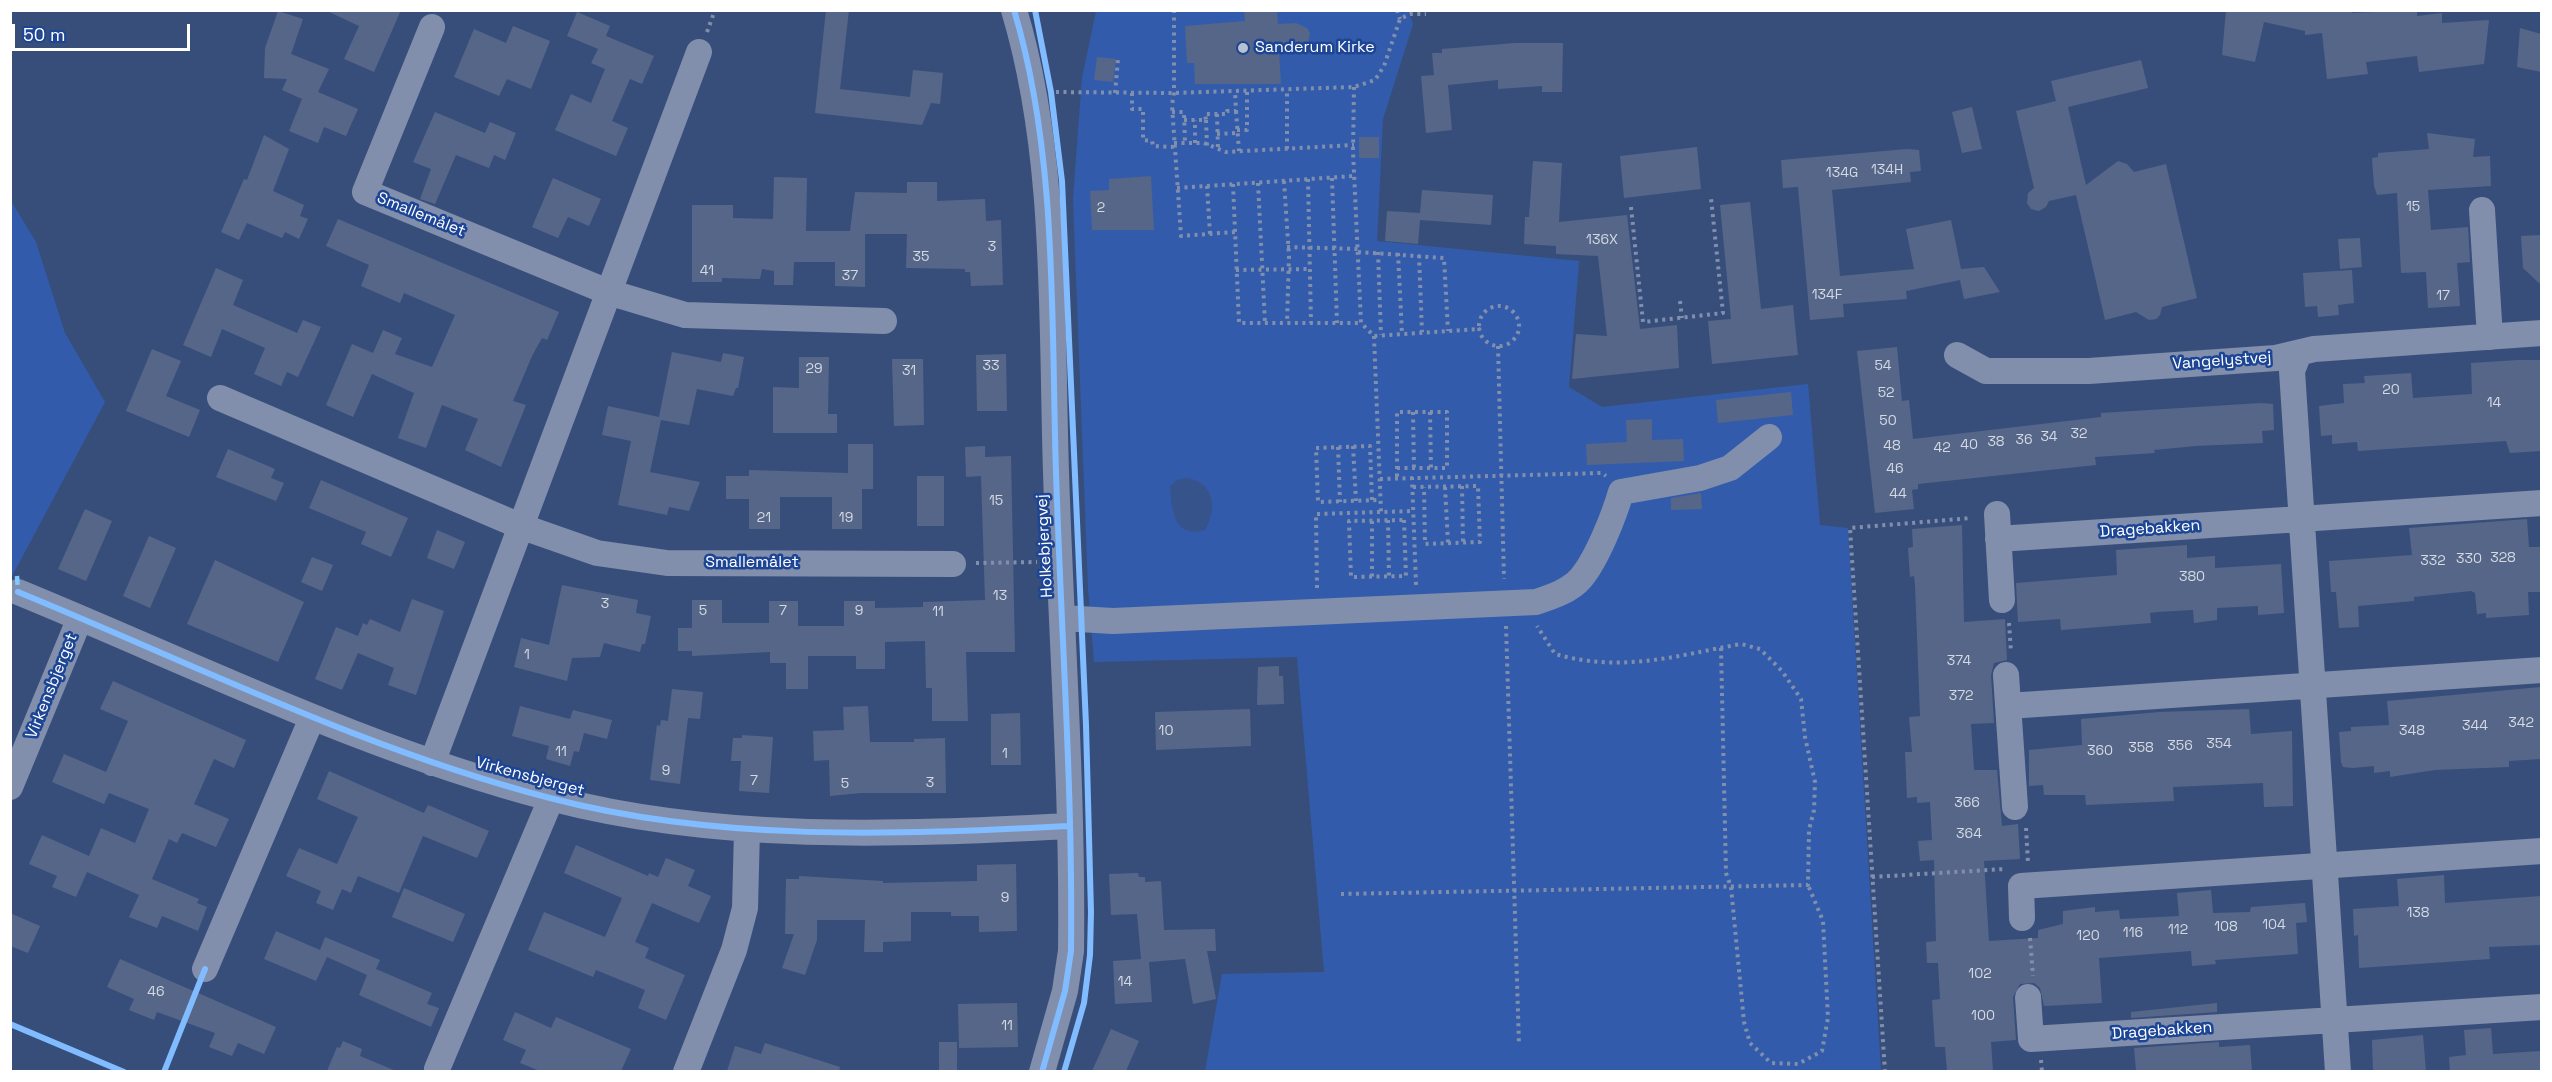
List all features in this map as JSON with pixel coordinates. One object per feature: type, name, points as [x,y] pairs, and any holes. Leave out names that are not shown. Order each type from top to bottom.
[{"type":"street","name":"Holkebjergvej","points":[[1016,13],[1034,91],[1047,220],[1068,826],[1071,951],[1065,991],[1042,1071]]},
{"type":"street","name":"Smallemålet","points":[[432,27],[365,192],[608,292],[686,315],[884,321]]},
{"type":"street","points":[[432,763],[699,52]]},
{"type":"street","points":[[2482,210],[2490,337]]},
{"type":"street","name":"Vangelystvej","points":[[1957,355],[1986,371],[2078,371],[2276,358],[2314,350],[2541,333]]},
{"type":"street","points":[[2299,353],[2292,371],[2338,1071]]},
{"type":"street","name":"Smallemålet","points":[[220,398],[520,526],[597,553],[667,563],[953,564]]},
{"type":"street","points":[[1062,618],[1113,621],[1536,602],[1560,594],[1581,578],[1613,518],[1622,492],[1700,478],[1730,468],[1769,437]]},
{"type":"street","name":"Dragebakken","points":[[1998,539],[2541,503]]},
{"type":"street","points":[[1997,514],[2002,600]]},
{"type":"street","name":"Virkensbjerget","points":[[18,592],[312,718],[432,763],[551,799],[648,818],[747,830],[914,833],[1068,826]]},
{"type":"street","name":"Virkensbjerget","points":[[10,787],[80,618]]},
{"type":"street","points":[[2008,706],[2541,670]]},
{"type":"street","points":[[2006,675],[2015,807]]},
{"type":"street","points":[[205,969],[312,718]]},
{"type":"street","name":"Virkensbjerget","points":[[436,1069],[551,799]]},
{"type":"street","points":[[686,1071],[734,950],[745,908],[747,830]]},
{"type":"street","points":[[2022,918],[2021,886],[2541,851]]},
{"type":"street","name":"Dragebakken","points":[[2028,997],[2031,1039],[2541,1007]]},
{"type":"path","points":[[1174,10],[1172,112],[1181,236],[1235,232]]},
{"type":"path","points":[[1052,92],[1174,93],[1354,87],[1375,80],[1384,66],[1400,19],[1396,10]]},
{"type":"path","points":[[1400,19],[1410,14],[1426,14]]},
{"type":"path","points":[[1115,93],[1118,58]]},
{"type":"path","points":[[1049,80],[1053,103]]},
{"type":"path","points":[[1354,87],[1354,176],[1360,323]]},
{"type":"path","points":[[1287,89],[1287,149]]},
{"type":"path","points":[[1217,134],[1247,130],[1247,90]]},
{"type":"path","points":[[1235,91],[1239,151]]},
{"type":"path","points":[[1132,93],[1132,109],[1143,109],[1143,140],[1152,141],[1153,146],[1204,143],[1218,150],[1239,151],[1354,145]]},
{"type":"path","points":[[1207,146],[1205,114],[1236,111]]},
{"type":"path","points":[[1172,112],[1184,112],[1185,143]]},
{"type":"path","points":[[1217,114],[1218,150]]},
{"type":"path","points":[[1184,120],[1206,120]]},
{"type":"path","points":[[1195,120],[1195,143]]},
{"type":"path","points":[[1178,188],[1354,176]]},
{"type":"path","points":[[1332,178],[1337,323]]},
{"type":"path","points":[[1308,179],[1311,323]]},
{"type":"path","points":[[1284,181],[1290,268],[1287,323]]},
{"type":"path","points":[[1258,183],[1265,323]]},
{"type":"path","points":[[1233,184],[1239,323],[1360,323],[1374,336],[1381,512]]},
{"type":"path","points":[[1207,186],[1210,234]]},
{"type":"path","points":[[1631,207],[1643,322],[1682,318],[1724,313],[1711,198]]},
{"type":"path","points":[[1287,247],[1335,248],[1444,258],[1448,331]]},
{"type":"path","points":[[1378,252],[1381,335]]},
{"type":"path","points":[[1398,254],[1402,334]]},
{"type":"path","points":[[1419,255],[1422,332]]},
{"type":"path","points":[[1236,270],[1311,269]]},
{"type":"path","points":[[1680,301],[1682,318]]},
{"type":"path","points":[[1504,307],[1515,314],[1519,326],[1515,338],[1498,346],[1486,342],[1480,329],[1482,318],[1491,309],[1504,307]]},
{"type":"path","points":[[1374,336],[1480,329]]},
{"type":"path","points":[[1498,346],[1519,1045]]},
{"type":"path","points":[[1397,468],[1447,468],[1447,412],[1396,412],[1397,478]]},
{"type":"path","points":[[1413,412],[1414,468]]},
{"type":"path","points":[[1430,412],[1431,468]]},
{"type":"path","points":[[1353,446],[1356,501]]},
{"type":"path","points":[[1372,500],[1370,446],[1316,448],[1318,502],[1380,500]]},
{"type":"path","points":[[1338,447],[1340,502]]},
{"type":"path","points":[[1380,478],[1602,472],[1622,492]]},
{"type":"path","points":[[1412,477],[1416,608]]},
{"type":"path","points":[[1462,486],[1463,543]]},
{"type":"path","points":[[1413,487],[1478,486],[1480,542],[1425,544],[1424,487]]},
{"type":"path","points":[[1445,487],[1448,543]]},
{"type":"path","points":[[1318,612],[1316,514],[1413,512]]},
{"type":"path","points":[[1884,1071],[1850,528],[1997,514]]},
{"type":"path","points":[[1404,520],[1406,576],[1351,577],[1349,521],[1388,520],[1404,520],[1414,520]]},
{"type":"path","points":[[1388,520],[1389,576]]},
{"type":"path","points":[[1372,521],[1372,577]]},
{"type":"path","points":[[953,564],[1059,561]]},
{"type":"path","points":[[2002,600],[2008,602],[2012,671],[2006,675]]},
{"type":"path","points":[[1536,602],[1537,625],[1555,654],[1581,662],[1619,665],[1741,644],[1760,649],[1782,671],[1801,699],[1805,737],[1815,782],[1814,810],[1809,830],[1808,885],[1823,921],[1828,1018],[1822,1051],[1798,1064],[1771,1063],[1750,1043],[1744,1022],[1731,887],[1726,873],[1721,648]]},
{"type":"path","points":[[2015,807],[2025,812],[2028,867]]},
{"type":"path","points":[[1341,894],[1808,885]]},
{"type":"path","points":[[2022,918],[2028,921],[2035,993],[2028,997]]},
{"type":"shaded area","points":[[1096,11],[1408,11],[1413,24],[1383,119],[1377,241],[1579,261],[1569,387],[1602,407],[1808,384],[1820,525],[1848,528],[1881,1071],[1205,1071],[1222,974],[1324,972],[1297,657],[1094,662],[1088,588],[1073,199],[1082,78]]},
{"type":"shaded area","points":[[11,201],[36,242],[65,333],[105,402],[11,578]]},
{"type":"shaded area","points":[[1186,478],[1203,484],[1211,497],[1211,513],[1205,530],[1194,532],[1186,530],[1176,520],[1170,486],[1177,480]]},
{"type":"building","points":[[325,10],[401,10],[374,72],[344,59],[359,26]]},
{"type":"building","points":[[826,10],[849,10],[840,89],[910,97],[913,70],[943,73],[940,104],[931,103],[922,125],[815,113]]},
{"type":"building","name":"Sanderum Kirke","points":[[1244,10],[1277,10],[1278,24],[1296,23],[1307,28],[1310,33],[1308,43],[1301,50],[1279,51],[1281,84],[1195,84],[1194,63],[1187,63],[1185,26],[1245,21]]},
{"type":"building","points":[[2226,10],[2352,10],[2352,13],[2417,10],[2417,16],[2442,13],[2442,23],[2489,20],[2484,64],[2419,72],[2417,56],[2366,62],[2368,74],[2327,79],[2322,33],[2305,35],[2305,31],[2264,22],[2255,62],[2222,55]]},
{"type":"building","points":[[278,11],[303,19],[291,54],[329,69],[318,92],[358,109],[346,136],[324,127],[318,143],[289,131],[302,99],[282,90],[287,79],[264,78],[265,48]]},
{"type":"building","points":[[577,12],[610,26],[606,36],[654,56],[642,84],[630,79],[612,121],[628,128],[616,156],[555,130],[571,94],[591,103],[605,69],[591,63],[598,49],[567,36]]},
{"type":"building","points":[[513,26],[550,41],[531,89],[507,79],[499,96],[454,77],[474,29],[506,43]]},
{"type":"building","points":[[2520,28],[2541,34],[2541,72],[2517,67]]},
{"type":"building","points":[[1515,43],[1563,43],[1562,92],[1542,92],[1542,86],[1498,89],[1498,80],[1448,85],[1452,130],[1426,133],[1421,76],[1434,75],[1432,53],[1442,53],[1442,49]]},
{"type":"building","points":[[1097,57],[1116,59],[1113,82],[1094,80]]},
{"type":"building","points":[[2141,60],[2148,88],[2068,107],[2086,185],[2118,161],[2127,164],[2134,172],[2166,164],[2197,298],[2162,307],[2156,319],[2149,320],[2136,312],[2105,320],[2076,195],[2049,201],[2046,207],[2039,211],[2031,209],[2027,203],[2028,193],[2034,188],[2016,111],[2056,101],[2051,81]]},
{"type":"building","points":[[1972,107],[1982,149],[1962,153],[1952,112]]},
{"type":"building","points":[[435,112],[485,133],[490,122],[516,133],[505,160],[494,155],[489,168],[456,155],[435,204],[420,199],[431,169],[413,162]]},
{"type":"building","points":[[2427,133],[2475,139],[2473,157],[2490,156],[2491,186],[2428,190],[2431,230],[2468,227],[2470,262],[2457,263],[2460,306],[2428,308],[2426,272],[2401,273],[2397,193],[2377,195],[2374,186],[2372,158],[2378,157],[2378,153],[2429,149]]},
{"type":"building","points":[[264,135],[289,149],[273,191],[304,205],[300,216],[308,219],[299,239],[285,232],[282,238],[247,223],[239,240],[221,232],[244,179],[247,180]]},
{"type":"building","points":[[1359,137],[1379,137],[1379,158],[1359,158]]},
{"type":"building","points":[[1697,147],[1701,189],[1624,198],[1620,156]]},
{"type":"building","points":[[1907,149],[1919,150],[1921,171],[1910,172],[1911,182],[1832,190],[1840,276],[1914,269],[1906,229],[1951,220],[1961,269],[1984,267],[2000,292],[1964,299],[1960,280],[1906,291],[1907,299],[1843,304],[1844,317],[1810,320],[1798,187],[1783,188],[1781,160]]},
{"type":"building","points":[[1533,161],[1562,163],[1559,222],[1627,215],[1640,329],[1677,325],[1679,368],[1572,379],[1576,334],[1607,336],[1598,256],[1556,254],[1556,246],[1524,244],[1525,217],[1529,217]]},
{"type":"building","points":[[1151,176],[1154,230],[1092,230],[1090,191],[1109,190],[1109,179]]},
{"type":"building","points":[[774,177],[807,178],[806,231],[850,231],[855,192],[907,193],[907,182],[937,182],[937,201],[985,199],[986,221],[1001,220],[1003,285],[971,286],[970,272],[965,272],[965,269],[906,268],[907,234],[865,234],[865,287],[835,286],[835,262],[794,262],[793,285],[774,285],[774,271],[762,269],[760,279],[722,278],[722,282],[692,282],[692,205],[733,205],[733,218],[773,219]]},
{"type":"building","points":[[553,178],[601,199],[589,226],[568,217],[558,238],[532,227]]},
{"type":"building","points":[[1422,190],[1493,195],[1491,225],[1420,220],[1418,244],[1385,241],[1387,211],[1420,213]]},
{"type":"building","points":[[1750,202],[1761,309],[1793,305],[1798,355],[1712,364],[1708,321],[1731,319],[1720,205]]},
{"type":"building","points":[[338,219],[559,312],[547,340],[542,338],[532,356],[513,401],[526,405],[501,467],[465,450],[478,419],[442,405],[426,448],[398,438],[414,393],[372,374],[353,417],[326,405],[352,344],[373,353],[383,330],[402,338],[395,354],[432,367],[455,315],[404,293],[400,303],[361,286],[369,265],[326,246]]},
{"type":"building","points":[[2541,235],[2541,285],[2523,268],[2521,236]]},
{"type":"building","points":[[2360,238],[2362,267],[2340,269],[2338,239]]},
{"type":"building","points":[[216,268],[243,280],[233,305],[297,333],[303,320],[321,327],[298,377],[287,372],[281,386],[254,374],[265,348],[222,329],[211,357],[183,345]]},
{"type":"building","points":[[2352,270],[2354,303],[2338,305],[2339,315],[2318,317],[2317,306],[2305,307],[2303,273]]},
{"type":"building","points":[[1897,347],[1902,401],[1909,400],[1913,439],[2101,417],[2101,413],[2261,403],[2273,404],[2274,430],[2262,431],[2263,443],[2196,446],[2154,450],[2155,453],[2095,457],[2096,465],[1918,484],[1918,489],[1912,490],[1914,509],[1875,513],[1857,351]]},
{"type":"building","points":[[152,349],[181,361],[166,396],[200,410],[189,437],[126,411]]},
{"type":"building","points":[[672,352],[721,362],[723,353],[744,357],[738,388],[733,396],[697,389],[689,425],[661,420],[650,472],[700,482],[689,511],[669,507],[667,515],[618,505],[631,441],[602,435],[608,406],[659,417]]},
{"type":"building","points":[[1006,354],[1007,411],[977,411],[976,355]]},
{"type":"building","points":[[799,357],[829,357],[828,414],[837,414],[837,433],[773,433],[773,387],[799,388]]},
{"type":"building","points":[[892,359],[923,359],[924,425],[894,426]]},
{"type":"building","points":[[2541,360],[2541,451],[2510,453],[2506,441],[2358,451],[2357,442],[2332,444],[2332,435],[2321,436],[2319,406],[2344,403],[2343,384],[2365,383],[2364,376],[2411,373],[2413,398],[2472,394],[2471,363]]},
{"type":"building","points":[[1791,392],[1793,415],[1718,423],[1716,400]]},
{"type":"building","points":[[1652,419],[1652,440],[1683,439],[1684,461],[1587,465],[1586,444],[1627,442],[1626,420]]},
{"type":"building","points":[[848,444],[873,444],[873,489],[862,489],[862,529],[832,529],[832,497],[780,497],[780,529],[749,529],[749,499],[726,499],[726,476],[749,476],[749,470],[848,473]]},
{"type":"building","points":[[985,446],[985,457],[1011,456],[1015,652],[966,652],[968,721],[932,721],[932,688],[926,688],[925,641],[885,642],[885,669],[856,669],[856,656],[808,656],[808,689],[786,689],[786,663],[770,663],[770,652],[692,656],[692,651],[678,651],[678,628],[692,628],[692,600],[722,600],[722,623],[769,623],[769,601],[798,601],[798,626],[844,626],[844,601],[875,601],[875,608],[923,607],[923,602],[985,600],[981,476],[966,477],[965,447]]},
{"type":"building","points":[[228,449],[275,469],[271,478],[284,483],[276,501],[216,477]]},
{"type":"building","points":[[917,476],[944,476],[944,526],[917,526]]},
{"type":"building","points":[[321,480],[408,518],[391,557],[361,544],[366,532],[309,508]]},
{"type":"building","points":[[1701,493],[1702,509],[1671,510],[1671,498]]},
{"type":"building","points":[[85,509],[112,521],[86,581],[58,569]]},
{"type":"building","points":[[2527,519],[2529,547],[2541,547],[2541,592],[2528,592],[2529,615],[2486,618],[2486,613],[2477,614],[2475,593],[2471,591],[2414,597],[2414,601],[2358,606],[2359,627],[2339,628],[2336,592],[2331,592],[2329,561],[2412,555],[2409,528]]},
{"type":"building","points":[[1962,525],[1964,622],[2005,619],[2007,660],[1994,663],[1991,675],[1994,723],[1971,724],[1974,770],[1997,770],[2002,826],[2018,824],[2020,859],[1984,861],[1989,941],[2038,938],[2038,930],[2063,924],[2063,911],[2095,907],[2095,912],[2119,910],[2120,919],[2179,916],[2177,893],[2211,890],[2213,913],[2250,912],[2251,907],[2305,903],[2307,922],[2296,923],[2298,954],[2215,960],[2216,964],[2192,966],[2191,951],[2099,958],[2102,1003],[2044,1006],[2040,988],[2034,983],[2020,984],[2013,997],[2016,1040],[1991,1042],[1993,1071],[1947,1071],[1945,1047],[1935,1047],[1932,1000],[1940,999],[1938,963],[1927,963],[1926,942],[1936,941],[1934,860],[1920,861],[1918,841],[1932,840],[1930,802],[1917,803],[1917,797],[1907,798],[1905,752],[1912,752],[1909,717],[1920,716],[1915,584],[1914,576],[1910,577],[1908,548],[1913,547],[1912,529]]},
{"type":"building","points":[[437,530],[465,542],[454,569],[427,558]]},
{"type":"building","points":[[149,536],[176,548],[150,608],[123,596]]},
{"type":"building","points":[[2187,545],[2187,558],[2215,556],[2215,568],[2281,564],[2284,613],[2258,615],[2258,606],[2217,608],[2217,620],[2194,623],[2193,610],[2157,612],[2150,613],[2151,623],[2061,630],[2060,619],[2018,622],[2016,583],[2117,575],[2116,550]]},
{"type":"building","points":[[312,557],[333,565],[322,591],[301,582]]},
{"type":"building","points":[[215,560],[304,602],[278,662],[187,624]]},
{"type":"building","points":[[562,585],[638,600],[636,613],[651,616],[645,644],[642,644],[640,652],[604,643],[600,657],[572,658],[567,681],[514,667],[521,638],[549,645]]},
{"type":"building","points":[[412,599],[444,611],[416,695],[388,685],[394,668],[358,653],[342,690],[315,679],[336,627],[358,636],[363,623],[367,625],[370,619],[400,632]]},
{"type":"building","points":[[1279,666],[1279,676],[1283,676],[1284,704],[1257,705],[1258,667]]},
{"type":"building","points":[[113,681],[246,740],[234,768],[214,759],[194,804],[229,819],[216,847],[182,833],[177,843],[169,839],[152,879],[199,899],[197,903],[207,907],[198,931],[162,916],[157,928],[129,917],[139,895],[87,872],[76,897],[52,887],[57,876],[29,864],[42,835],[89,856],[101,828],[135,843],[149,809],[109,793],[104,804],[52,782],[64,754],[106,772],[128,721],[100,709]]},
{"type":"building","points":[[2541,687],[2541,759],[2509,761],[2509,767],[2435,770],[2390,777],[2390,771],[2374,773],[2374,766],[2343,767],[2341,762],[2339,732],[2351,731],[2351,727],[2389,725],[2387,701]]},
{"type":"building","points":[[672,689],[703,692],[700,719],[688,718],[680,784],[650,780],[657,725],[660,726],[661,720],[668,721]]},
{"type":"building","points":[[520,706],[570,719],[573,710],[612,720],[607,739],[584,733],[579,752],[574,751],[570,766],[546,759],[549,746],[512,736]]},
{"type":"building","points":[[868,706],[870,742],[914,742],[914,739],[945,738],[946,793],[861,793],[830,796],[829,760],[814,761],[813,731],[844,730],[843,707]]},
{"type":"building","points":[[1250,709],[1251,746],[1156,750],[1155,712]]},
{"type":"building","points":[[2249,709],[2251,734],[2292,731],[2293,806],[2264,807],[2263,783],[2173,787],[2174,801],[2086,805],[2085,795],[2044,795],[2043,785],[2029,786],[2029,750],[2082,745],[2081,719],[2159,712]]},
{"type":"building","points":[[1020,713],[1021,765],[991,765],[991,714]]},
{"type":"building","points":[[742,735],[773,737],[769,793],[739,791],[741,761],[731,761],[733,738],[742,738]]},
{"type":"building","points":[[329,771],[424,813],[428,805],[489,831],[477,858],[423,836],[399,893],[358,876],[351,893],[342,889],[333,910],[316,903],[321,891],[286,876],[299,848],[337,864],[358,817],[317,799]]},
{"type":"building","points":[[576,845],[648,876],[649,873],[658,877],[666,858],[695,870],[688,886],[711,896],[699,923],[652,903],[635,942],[649,948],[645,958],[685,975],[666,1020],[638,1008],[645,990],[596,970],[593,977],[528,950],[544,912],[605,937],[622,898],[564,873]]},
{"type":"building","points":[[1016,864],[1017,931],[979,932],[979,916],[951,916],[951,912],[911,912],[911,941],[883,942],[883,952],[864,952],[865,920],[817,920],[817,940],[805,975],[782,968],[794,934],[785,934],[786,879],[799,879],[799,876],[883,881],[883,883],[977,881],[977,865]]},
{"type":"building","points":[[1138,873],[1139,877],[1145,877],[1145,882],[1161,881],[1164,930],[1215,929],[1216,951],[1207,951],[1216,999],[1193,1004],[1185,959],[1149,962],[1152,1002],[1115,1004],[1113,961],[1141,959],[1137,914],[1111,915],[1109,874]]},
{"type":"building","points":[[2444,875],[2445,903],[2541,896],[2541,945],[2489,947],[2490,959],[2359,968],[2358,935],[2354,936],[2353,909],[2399,906],[2397,879]]},
{"type":"building","points":[[404,888],[465,914],[453,942],[392,917]]},
{"type":"building","points":[[10,913],[40,926],[28,953],[10,946]]},
{"type":"building","points":[[276,931],[320,950],[325,937],[380,960],[376,969],[432,993],[427,1004],[439,1008],[431,1027],[359,995],[367,975],[327,957],[316,981],[264,959]]},
{"type":"building","points":[[120,959],[276,1027],[264,1054],[238,1043],[232,1056],[209,1047],[215,1033],[157,1012],[154,1020],[129,1010],[134,999],[107,987]]},
{"type":"building","points":[[1017,1003],[1018,1047],[959,1048],[958,1004]]},
{"type":"building","points":[[2217,1003],[2217,1012],[2131,1018],[2131,1012]]},
{"type":"building","points":[[515,1012],[551,1028],[556,1017],[631,1049],[621,1071],[540,1071],[520,1063],[526,1050],[503,1040]]},
{"type":"building","points":[[2491,1028],[2493,1054],[2541,1051],[2541,1071],[2450,1071],[2449,1057],[2466,1055],[2464,1030]]},
{"type":"building","points":[[1111,1029],[1139,1041],[1126,1071],[1092,1071]]},
{"type":"building","points":[[2423,1035],[2426,1071],[2373,1071],[2372,1040]]},
{"type":"building","points":[[343,1041],[362,1049],[360,1056],[396,1071],[327,1071],[337,1047],[340,1048]]},
{"type":"building","points":[[939,1042],[957,1042],[957,1071],[939,1071]]},
{"type":"building","points":[[2219,1042],[2219,1047],[2250,1045],[2252,1071],[2136,1070],[2134,1048]]},
{"type":"building","points":[[765,1043],[840,1067],[839,1071],[727,1071],[735,1046],[761,1054]]},
{"type":"marked path","points":[[17,576],[18,592]]},
{"type":"cycle path","points":[[1014,10],[1028,66],[1038,123],[1050,239],[1056,472],[1070,831],[1071,951],[1065,991],[1042,1072]]},
{"type":"cycle path","points":[[1035,10],[1051,92],[1062,181],[1086,725],[1090,955],[1084,1003],[1064,1072]]},
{"type":"cycle path","points":[[18,592],[347,731],[414,756],[550,798],[613,812],[742,829],[873,833],[1068,826]]},
{"type":"cycle path","points":[[164,1072],[205,969]]},
{"type":"cycle path","points":[[10,1024],[124,1072]]},
{"type":"place","name":"Sanderum Kirke","points":[[1243,48]]}]
